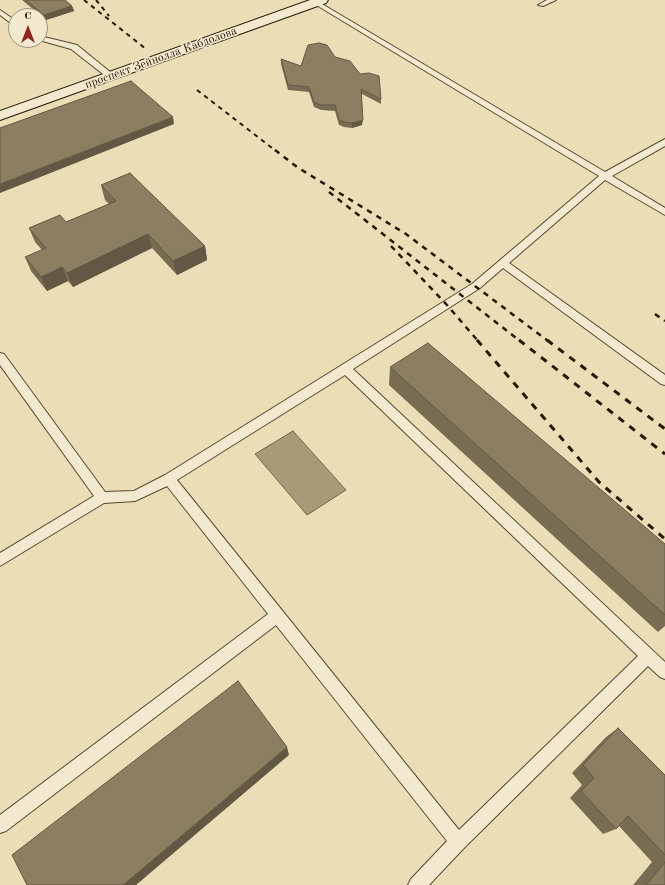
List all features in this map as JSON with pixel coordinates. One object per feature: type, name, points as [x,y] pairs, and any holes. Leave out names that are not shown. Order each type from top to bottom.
[{"type":"main road","name":"проспект Зейнолла Кабдолова","points":[[0,116],[319,1]]},
{"type":"lane","points":[[540,5],[553,0]]},
{"type":"lane","points":[[319,1],[665,212]]},
{"type":"lane","points":[[0,12],[8,18]]},
{"type":"lane","points":[[48,40],[68,44],[74,47],[111,76]]},
{"type":"lane","points":[[0,560],[102,498],[135,496],[169,479],[476,286],[597,181],[665,142]]},
{"type":"lane","points":[[502,263],[665,381]]},
{"type":"lane","points":[[0,357],[102,498]]},
{"type":"lane","points":[[345,368],[665,672]]},
{"type":"lane","points":[[169,479],[458,842]]},
{"type":"lane","points":[[0,825],[278,615]]},
{"type":"lane","points":[[417,885],[458,842],[648,656]]},
{"type":"shaded area","points":[[293,431],[346,490],[307,515],[255,454]]},
{"type":"building","points":[[26,0],[65,0],[72,6],[48,14],[48,8],[36,8]]},
{"type":"building","points":[[319,43],[327,45],[335,57],[350,61],[360,74],[369,73],[379,76],[381,99],[361,89],[363,120],[352,123],[339,120],[335,105],[321,105],[314,102],[309,87],[288,85],[281,59],[301,66],[308,45]]},
{"type":"building","points":[[131,81],[173,117],[0,184],[0,128]]},
{"type":"building","points":[[130,173],[205,246],[173,261],[148,234],[67,273],[62,267],[41,277],[25,257],[46,248],[29,228],[60,215],[66,222],[116,201],[101,185]]},
{"type":"building","points":[[428,343],[665,544],[665,615],[390,367]]},
{"type":"building","points":[[238,681],[287,747],[123,885],[27,885],[12,855]]},
{"type":"building","points":[[618,728],[665,775],[665,855],[628,816],[616,829],[581,791],[594,778],[583,765]]},
{"type":"building","points":[[665,862],[665,885],[646,885]]},
{"type":"railway","points":[[84,0],[146,49]]},
{"type":"railway","points":[[96,0],[109,16]]},
{"type":"railway","points":[[197,90],[276,151]]},
{"type":"railway","points":[[275,150],[297,167],[406,234],[548,341]]},
{"type":"railway","points":[[329,192],[520,341]]},
{"type":"railway","points":[[391,246],[447,305],[478,341]]},
{"type":"railway","points":[[655,314],[665,321]]},
{"type":"railway","points":[[477,340],[599,482],[665,539]]},
{"type":"railway","points":[[519,340],[665,454]]},
{"type":"railway","points":[[547,340],[665,429]]}]
